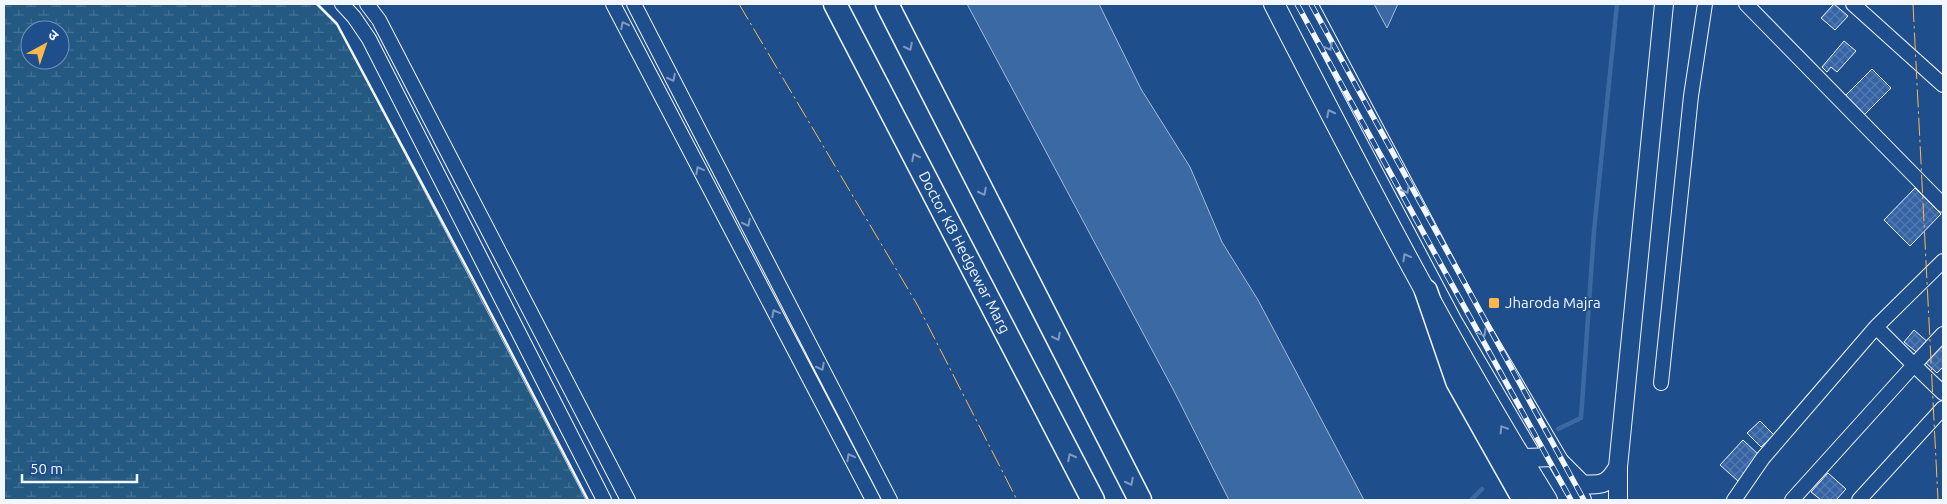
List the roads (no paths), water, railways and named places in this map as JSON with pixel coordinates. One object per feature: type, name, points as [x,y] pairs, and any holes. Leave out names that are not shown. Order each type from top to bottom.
[{"type":"highway","name":"Doctor KB Hedgewar Marg","points":[[836,4],[1093,500]]},
{"type":"highway","points":[[887,4],[1140,500]]},
{"type":"highway","points":[[1426,291],[1456,381],[1524,500]]},
{"type":"main road","points":[[1274,4],[1384,216],[1494,415],[1547,500]]},
{"type":"main road","points":[[1307,4],[1471,313],[1581,500]]},
{"type":"street","points":[[342,4],[354,17],[369,39],[604,500]]},
{"type":"street","points":[[367,4],[379,20],[628,500]]},
{"type":"street","points":[[614,4],[873,500]]},
{"type":"street","points":[[634,4],[890,500]]},
{"type":"street","points":[[1618,500],[1618,467],[1664,4]]},
{"type":"street","points":[[1661,383],[1691,96],[1705,4]]},
{"type":"street","points":[[1746,4],[1943,205]]},
{"type":"street","points":[[1853,4],[1943,85]]},
{"type":"street","points":[[1734,500],[1763,458],[1876,327],[1943,261]]},
{"type":"street","points":[[1876,327],[1943,393]]},
{"type":"street","points":[[1792,500],[1943,334]]},
{"type":"street","points":[[1858,500],[1943,408]]},
{"type":"street","points":[[1521,458],[1555,457],[1582,484],[1597,485],[1610,480],[1618,467]]},
{"type":"waterway","points":[[1558,429],[1581,418],[1594,231],[1617,4]]},
{"type":"waterway","points":[[1471,500],[1482,489]]},
{"type":"railway","points":[[1297,4],[1571,500]]},
{"type":"railway","points":[[1311,4],[1584,500]]},
{"type":"place","name":"Jharoda Majra","points":[[1494,303]]}]
